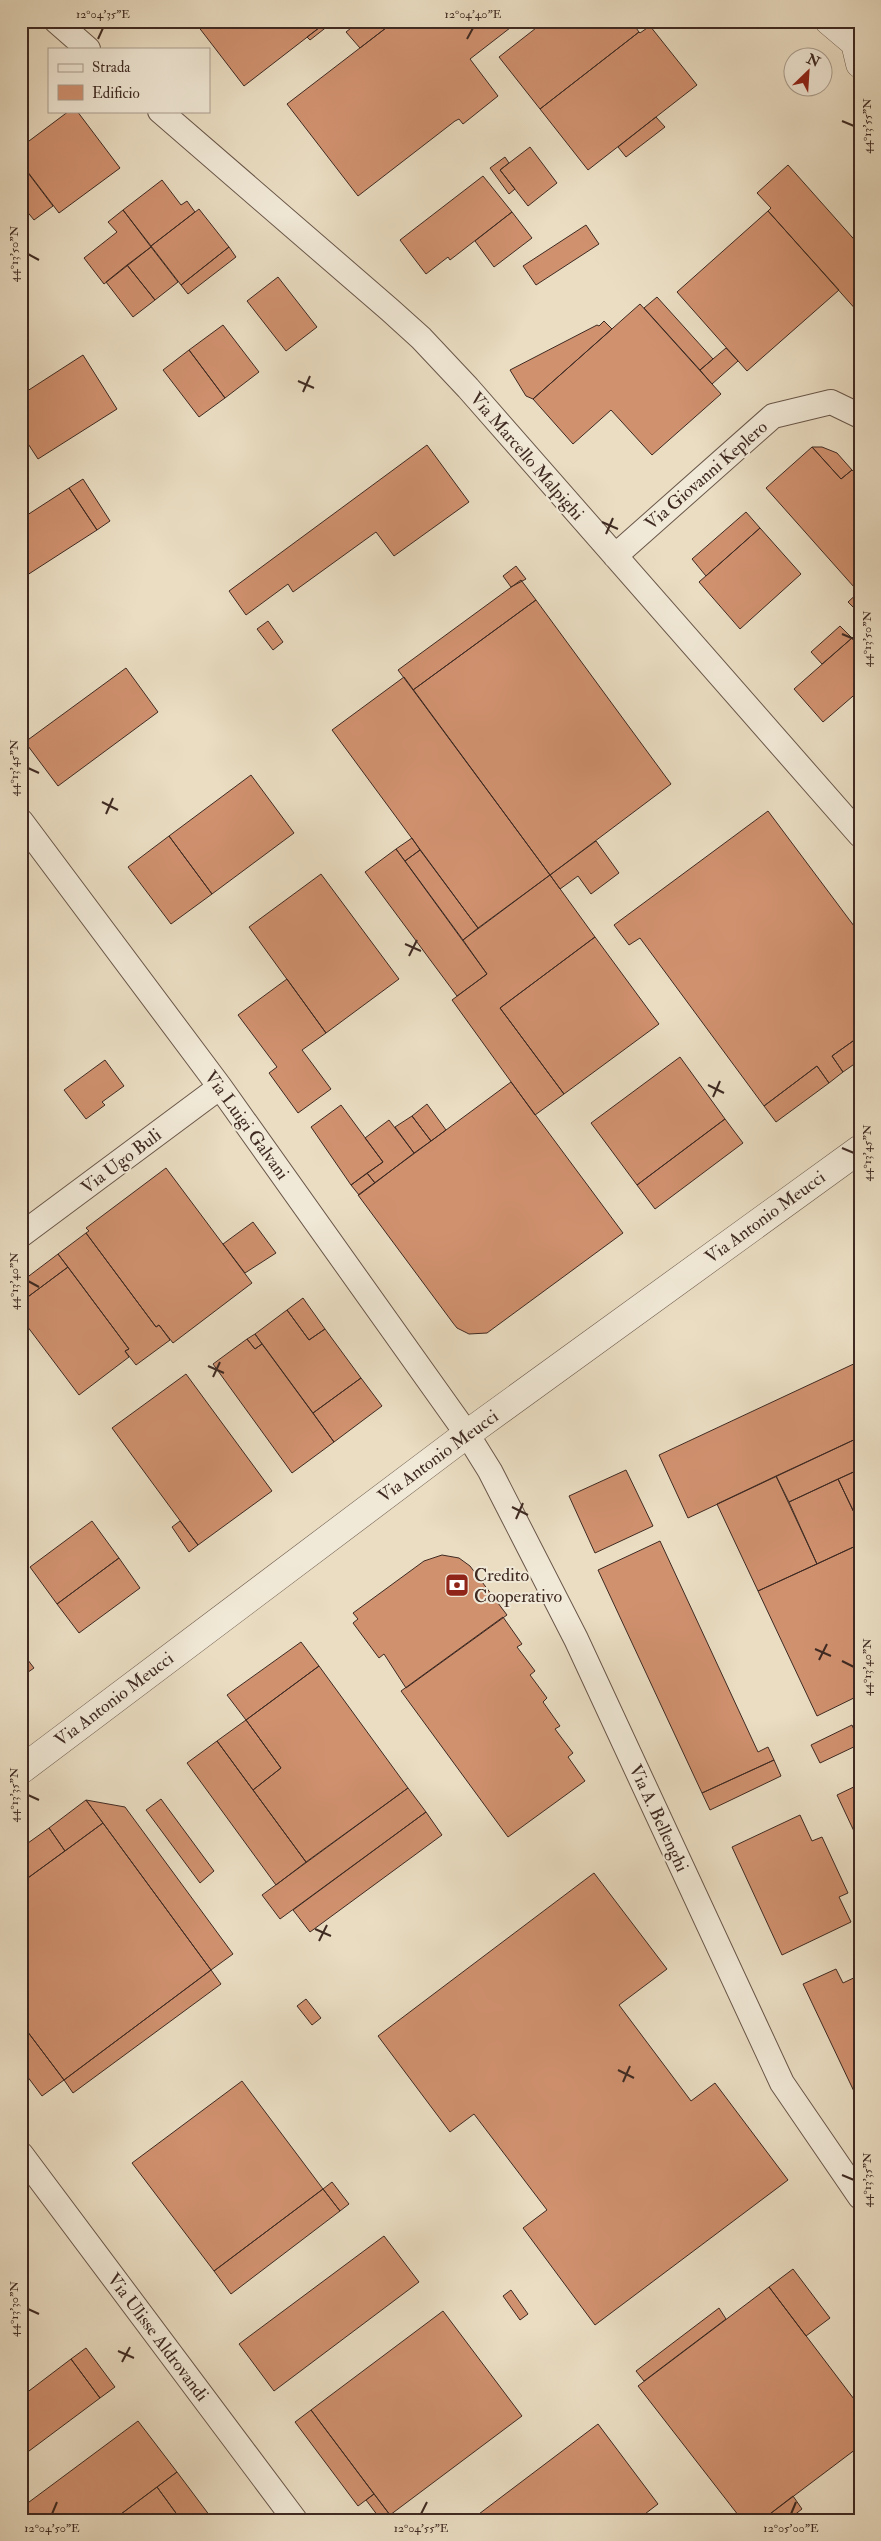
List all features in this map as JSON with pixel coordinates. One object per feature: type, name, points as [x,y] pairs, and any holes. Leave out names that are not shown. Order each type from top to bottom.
[{"type":"street","points":[[56,21],[87,48]]},
{"type":"street","points":[[829,21],[858,43]]},
{"type":"street","name":"Via Marcello Malpighi","points":[[161,112],[421,338],[468,388],[860,835]]},
{"type":"street","name":"Via Giovanni Keplero","points":[[615,556],[773,416],[831,402],[860,416]]},
{"type":"street","name":"Via Luigi Galvani","points":[[21,822],[220,1087],[467,1434]]},
{"type":"street","name":"Via Ugo Buli","points":[[21,1235],[220,1087]]},
{"type":"street","name":"Via Antonio Meucci","points":[[21,1770],[467,1434],[860,1149]]},
{"type":"street","name":"Via A. Bellenghi","points":[[467,1434],[490,1471],[576,1639],[782,2084],[860,2197]]},
{"type":"street","name":"Via Ulisse Aldrovandi","points":[[21,2154],[296,2520]]},
{"type":"building","points":[[194,21],[328,21],[244,86]]},
{"type":"building","points":[[328,21],[333,22],[310,40],[307,37]]},
{"type":"building","points":[[360,21],[395,21],[360,48],[346,32]]},
{"type":"building","points":[[395,21],[519,21],[470,59],[498,96],[463,124],[459,119],[455,121],[358,196],[287,104]]},
{"type":"building","points":[[545,21],[631,21],[639,32],[540,109],[499,57]]},
{"type":"building","points":[[650,26],[697,85],[588,170],[540,109],[639,32]]},
{"type":"building","points":[[68,112],[78,112],[120,168],[59,213],[21,163],[21,147]]},
{"type":"building","points":[[656,117],[665,127],[626,157],[618,147]]},
{"type":"building","points":[[530,147],[557,183],[528,206],[500,170]]},
{"type":"building","points":[[505,157],[509,163],[500,170],[515,189],[509,194],[490,168]]},
{"type":"building","points":[[788,165],[860,246],[858,312],[768,211],[771,208],[757,193]]},
{"type":"building","points":[[25,169],[53,206],[34,220],[21,204],[21,172]]},
{"type":"building","points":[[483,176],[512,212],[450,260],[448,257],[426,274],[400,240]]},
{"type":"building","points":[[162,180],[181,205],[187,201],[195,212],[151,246],[123,210]]},
{"type":"building","points":[[199,209],[229,247],[181,285],[151,246]]},
{"type":"building","points":[[123,210],[151,247],[104,284],[84,258],[117,232],[108,222]]},
{"type":"building","points":[[768,211],[839,290],[747,371],[677,292]]},
{"type":"building","points":[[512,212],[532,238],[494,267],[475,241]]},
{"type":"building","points":[[586,225],[599,244],[536,285],[523,266]]},
{"type":"building","points":[[151,247],[178,282],[155,300],[127,265]]},
{"type":"building","points":[[229,247],[236,257],[188,294],[181,285]]},
{"type":"building","points":[[127,265],[155,300],[133,317],[106,282]]},
{"type":"building","points":[[278,277],[317,327],[286,351],[247,301]]},
{"type":"building","points":[[657,297],[713,359],[700,370],[644,308]]},
{"type":"building","points":[[640,304],[721,394],[652,455],[611,410],[573,444],[533,399]]},
{"type":"building","points":[[604,321],[612,329],[533,399],[526,396],[510,370],[597,325],[599,326]]},
{"type":"building","points":[[223,325],[259,372],[225,398],[189,350]]},
{"type":"building","points":[[726,348],[738,361],[712,384],[700,370]]},
{"type":"building","points":[[189,350],[225,398],[199,417],[163,370]]},
{"type":"building","points":[[83,355],[117,409],[38,459],[21,433],[21,395]]},
{"type":"building","points":[[427,445],[469,502],[394,556],[376,532],[293,592],[288,584],[246,615],[229,591]]},
{"type":"building","points":[[812,447],[841,479],[852,470],[860,478],[860,582],[854,587],[766,488]]},
{"type":"building","points":[[812,447],[822,447],[837,453],[852,470],[841,479]]},
{"type":"building","points":[[83,479],[110,521],[97,530],[69,488]]},
{"type":"building","points":[[69,488],[97,530],[21,579],[21,519]]},
{"type":"building","points":[[746,512],[760,528],[706,576],[692,559]]},
{"type":"building","points":[[760,528],[801,574],[740,629],[699,582]]},
{"type":"building","points":[[516,566],[526,579],[511,587],[503,576]]},
{"type":"building","points":[[521,580],[536,600],[413,690],[398,670]]},
{"type":"building","points":[[860,591],[860,603],[854,608],[848,602]]},
{"type":"building","points":[[536,600],[671,784],[550,875],[413,690]]},
{"type":"building","points":[[268,621],[283,642],[273,650],[257,629]]},
{"type":"building","points":[[840,626],[852,638],[822,664],[811,652]]},
{"type":"building","points":[[860,631],[860,647],[852,638]]},
{"type":"building","points":[[852,638],[860,647],[860,690],[823,722],[794,689]]},
{"type":"building","points":[[126,668],[158,712],[58,786],[25,742]]},
{"type":"building","points":[[404,677],[550,875],[478,928],[332,730]]},
{"type":"building","points":[[251,775],[294,833],[212,894],[169,836]]},
{"type":"building","points":[[768,811],[860,934],[860,1036],[832,1056],[843,1072],[829,1083],[817,1066],[764,1106],[640,938],[629,945],[614,925]]},
{"type":"building","points":[[169,836],[212,894],[171,924],[128,867]]},
{"type":"building","points":[[412,838],[420,850],[405,861],[396,849]]},
{"type":"building","points":[[596,841],[619,873],[591,894],[578,876],[560,889],[550,875]]},
{"type":"building","points":[[396,849],[487,974],[457,996],[365,872]]},
{"type":"building","points":[[420,850],[478,928],[463,940],[405,861]]},
{"type":"building","points":[[321,874],[399,979],[326,1033],[249,927]]},
{"type":"building","points":[[550,875],[595,937],[500,1008],[564,1094],[535,1115],[452,1000],[487,974],[463,940]]},
{"type":"building","points":[[595,937],[659,1024],[564,1094],[500,1008]]},
{"type":"building","points":[[287,979],[326,1033],[302,1050],[331,1089],[298,1113],[269,1073],[277,1067],[238,1015]]},
{"type":"building","points":[[860,1036],[860,1060],[843,1072],[832,1056]]},
{"type":"building","points":[[680,1057],[725,1119],[637,1185],[591,1123]]},
{"type":"building","points":[[105,1060],[124,1086],[102,1102],[105,1105],[86,1119],[64,1090]]},
{"type":"building","points":[[817,1066],[829,1083],[776,1122],[764,1106]]},
{"type":"building","points":[[511,1082],[623,1233],[487,1333],[469,1334],[457,1328],[453,1323],[358,1195]]},
{"type":"building","points":[[427,1104],[446,1130],[431,1141],[412,1116]]},
{"type":"building","points":[[341,1105],[383,1162],[351,1185],[311,1127]]},
{"type":"building","points":[[412,1116],[431,1141],[414,1153],[395,1127]]},
{"type":"building","points":[[725,1119],[743,1143],[655,1209],[637,1185]]},
{"type":"building","points":[[389,1120],[414,1153],[375,1183],[367,1173],[383,1162],[365,1138]]},
{"type":"building","points":[[166,1168],[252,1283],[173,1343],[159,1325],[156,1327],[86,1233],[89,1231],[86,1228]]},
{"type":"building","points":[[367,1173],[375,1183],[359,1195],[351,1185]]},
{"type":"building","points":[[253,1222],[276,1253],[245,1273],[223,1244]]},
{"type":"building","points":[[86,1233],[156,1327],[159,1325],[170,1340],[136,1365],[125,1351],[129,1349],[58,1254]]},
{"type":"building","points":[[58,1254],[68,1267],[21,1302],[21,1282]]},
{"type":"building","points":[[68,1267],[129,1349],[125,1351],[129,1357],[79,1395],[21,1318],[21,1302]]},
{"type":"building","points":[[303,1298],[325,1329],[309,1340],[287,1310]]},
{"type":"building","points":[[287,1310],[309,1340],[325,1329],[361,1378],[313,1413],[255,1334]]},
{"type":"building","points":[[255,1334],[262,1344],[255,1349],[247,1339]]},
{"type":"building","points":[[247,1339],[255,1349],[262,1344],[334,1442],[292,1473],[213,1364]]},
{"type":"building","points":[[860,1361],[860,1437],[688,1518],[659,1455]]},
{"type":"building","points":[[186,1374],[272,1491],[198,1545],[112,1428]]},
{"type":"building","points":[[361,1378],[382,1406],[334,1442],[313,1413]]},
{"type":"building","points":[[860,1437],[860,1469],[789,1502],[776,1476]]},
{"type":"building","points":[[860,1469],[860,1525],[838,1479]]},
{"type":"building","points":[[626,1470],[653,1526],[595,1553],[569,1496]]},
{"type":"building","points":[[776,1476],[817,1564],[758,1591],[717,1504]]},
{"type":"building","points":[[838,1479],[860,1525],[860,1544],[817,1564],[789,1502]]},
{"type":"building","points":[[92,1521],[119,1558],[57,1604],[30,1567]]},
{"type":"building","points":[[180,1521],[198,1545],[189,1552],[172,1527]]},
{"type":"building","points":[[660,1541],[758,1752],[768,1747],[774,1760],[702,1793],[598,1570]]},
{"type":"building","points":[[860,1544],[860,1695],[817,1716],[758,1591]]},
{"type":"building","points":[[442,1555],[459,1558],[470,1566],[507,1615],[406,1688],[384,1654],[379,1658],[353,1623],[358,1619],[353,1613],[424,1561]]},
{"type":"building","points":[[119,1558],[140,1588],[79,1633],[57,1604]]},
{"type":"building","points":[[503,1617],[522,1644],[517,1647],[535,1671],[530,1675],[547,1698],[543,1702],[560,1726],[555,1729],[573,1753],[568,1757],[585,1781],[508,1837],[401,1691]]},
{"type":"building","points":[[301,1642],[319,1666],[246,1720],[227,1695]]},
{"type":"building","points":[[21,1651],[34,1668],[21,1677]]},
{"type":"building","points":[[319,1666],[408,1788],[306,1862],[253,1790],[281,1768],[246,1720]]},
{"type":"building","points":[[246,1720],[281,1768],[253,1790],[217,1741]]},
{"type":"building","points":[[852,1725],[860,1744],[820,1763],[811,1745]]},
{"type":"building","points":[[217,1741],[306,1862],[276,1885],[187,1763]]},
{"type":"building","points":[[774,1760],[781,1776],[710,1810],[702,1793]]},
{"type":"building","points":[[860,1784],[860,1844],[837,1795]]},
{"type":"building","points":[[408,1788],[426,1812],[280,1919],[262,1895]]},
{"type":"building","points":[[161,1799],[214,1871],[200,1883],[146,1810]]},
{"type":"building","points":[[86,1800],[103,1823],[65,1851],[49,1828]]},
{"type":"building","points":[[86,1800],[125,1807],[233,1954],[211,1970]]},
{"type":"building","points":[[426,1812],[442,1835],[310,1932],[293,1910]]},
{"type":"building","points":[[800,1815],[812,1841],[822,1837],[848,1893],[839,1897],[851,1922],[782,1955],[732,1847]]},
{"type":"building","points":[[103,1823],[211,1970],[64,2080],[21,2023],[21,1883]]},
{"type":"building","points":[[49,1828],[65,1851],[21,1883],[21,1848]]},
{"type":"building","points":[[594,1873],[667,1969],[619,2005],[691,2101],[715,2083],[788,2180],[595,2325],[523,2228],[547,2210],[474,2114],[450,2132],[378,2036]]},
{"type":"building","points":[[836,1969],[843,1983],[860,1975],[860,2104],[803,1984]]},
{"type":"building","points":[[211,1970],[221,1984],[73,2093],[64,2080]]},
{"type":"building","points":[[306,1999],[321,2018],[312,2025],[297,2006]]},
{"type":"building","points":[[21,2023],[64,2080],[42,2096],[21,2068]]},
{"type":"building","points":[[242,2081],[323,2189],[214,2271],[132,2163]]},
{"type":"building","points":[[332,2182],[349,2204],[340,2211],[323,2189]]},
{"type":"building","points":[[323,2189],[340,2211],[231,2294],[214,2271]]},
{"type":"building","points":[[384,2236],[419,2282],[274,2391],[239,2344]]},
{"type":"building","points":[[793,2269],[830,2318],[806,2336],[769,2287]]},
{"type":"building","points":[[769,2287],[860,2407],[860,2446],[762,2520],[742,2520],[638,2386]]},
{"type":"building","points":[[511,2290],[528,2314],[520,2320],[503,2296]]},
{"type":"building","points":[[719,2308],[726,2319],[644,2381],[636,2371]]},
{"type":"building","points":[[443,2311],[522,2416],[390,2515],[311,2410]]},
{"type":"building","points":[[86,2348],[115,2387],[100,2398],[71,2359]]},
{"type":"building","points":[[71,2359],[100,2398],[21,2457],[21,2397]]},
{"type":"building","points":[[311,2410],[374,2494],[358,2506],[295,2422]]},
{"type":"building","points":[[138,2421],[177,2472],[113,2520],[21,2520],[21,2508]]},
{"type":"building","points":[[598,2424],[658,2504],[637,2520],[471,2520]]},
{"type":"building","points":[[177,2472],[213,2520],[181,2520],[157,2487]]},
{"type":"building","points":[[157,2487],[181,2520],[113,2520]]},
{"type":"building","points":[[374,2494],[390,2515],[384,2520],[381,2520],[366,2500]]},
{"type":"building","points":[[793,2496],[802,2509],[788,2520],[762,2520]]},
{"type":"place","name":"Credito Cooperativo","points":[[457,1585]]}]
